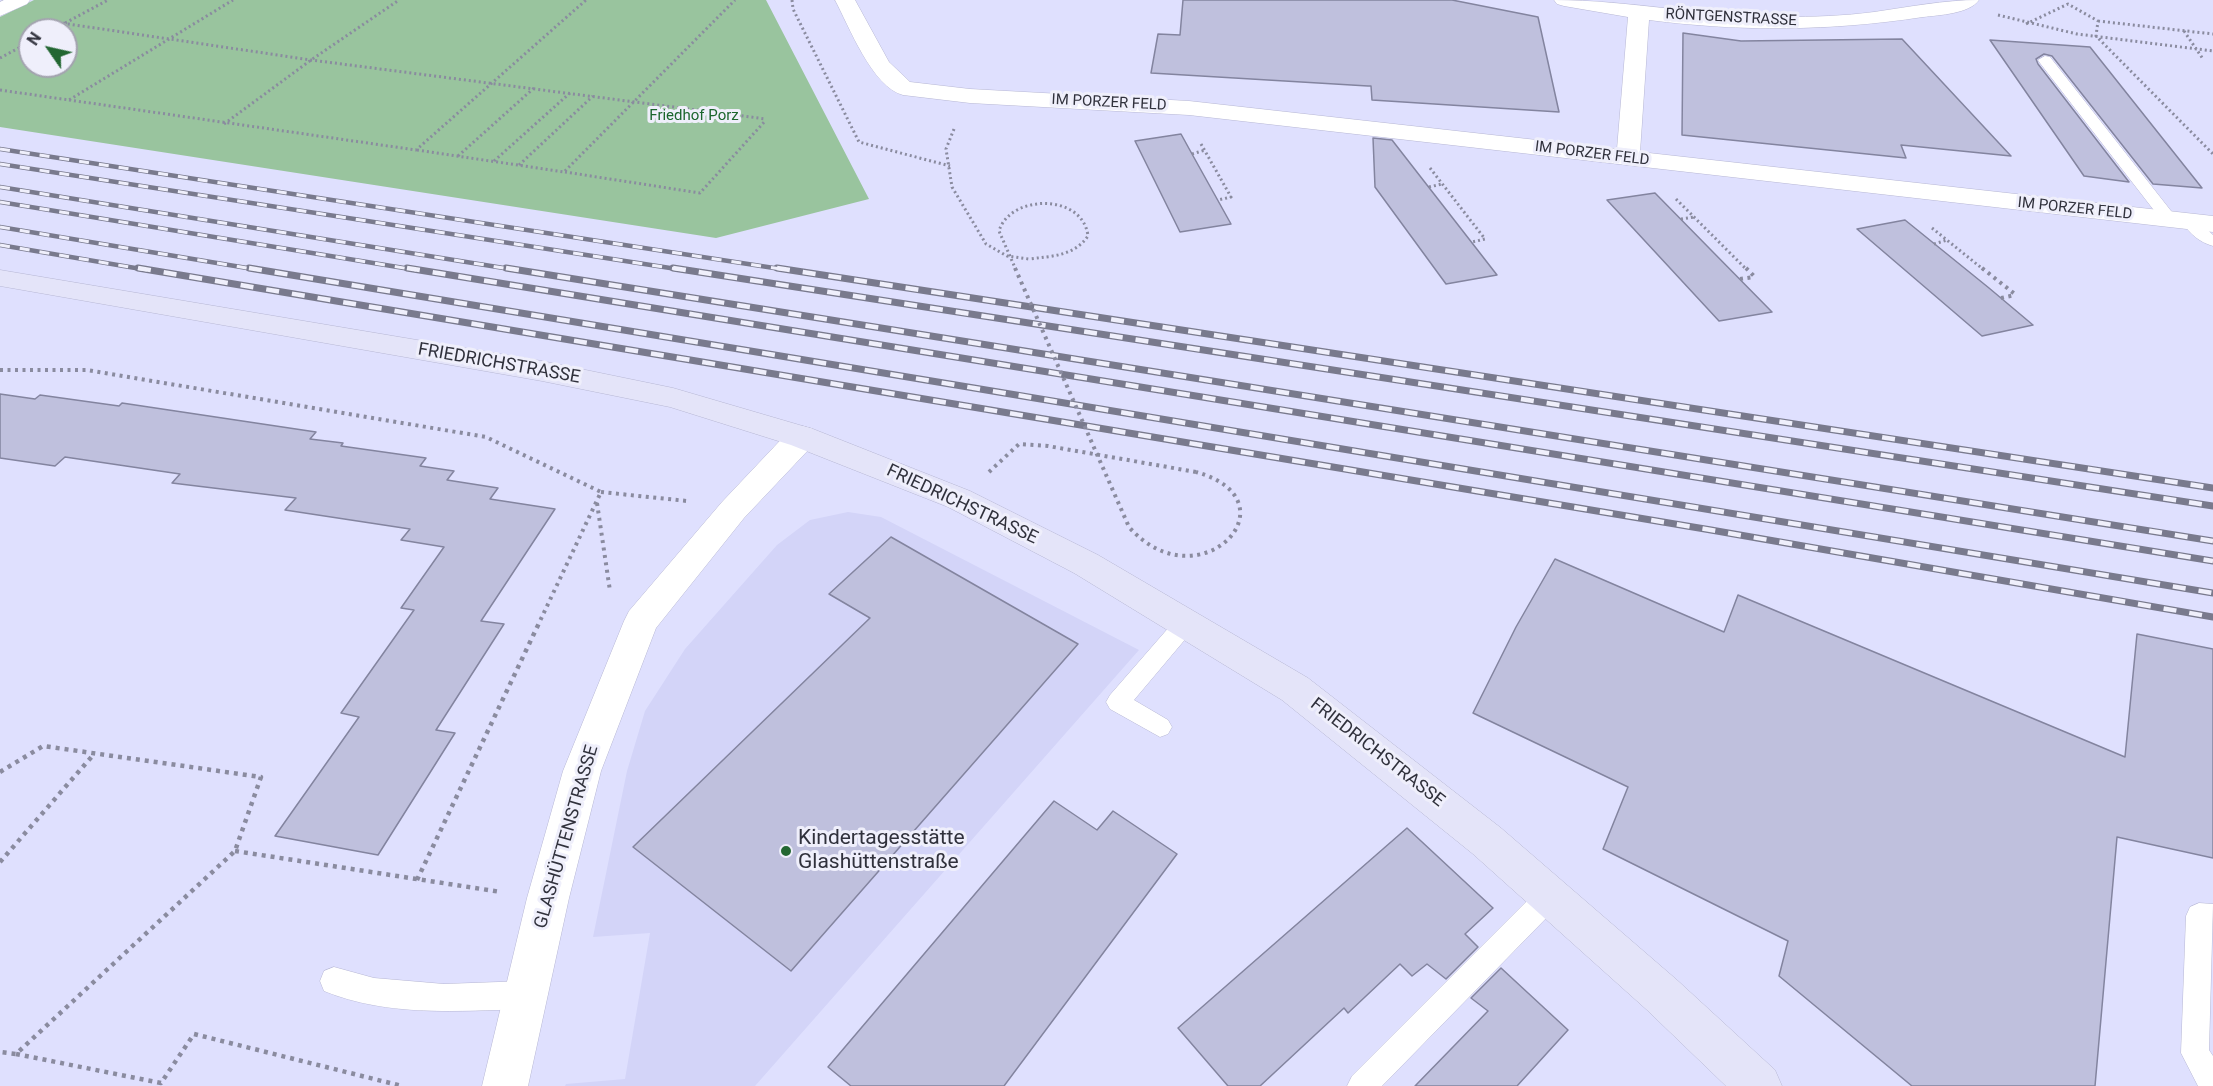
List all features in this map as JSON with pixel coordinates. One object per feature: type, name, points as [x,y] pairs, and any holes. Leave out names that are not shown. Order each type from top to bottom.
[{"type":"street","points":[[0,10],[20,0]]},
{"type":"street","name":"IM PORZER FELD","points":[[845,0],[880,65],[903,88],[970,96],[1181,107],[2191,222]]},
{"type":"street","name":"RÖNTGENSTRASSE","points":[[1564,0],[1676,18],[1771,23],[1881,18],[1966,1]]},
{"type":"street","points":[[1632,159],[1639,13]]},
{"type":"street","name":"FRIEDRICHSTRASSE","points":[[0,278],[542,371],[673,398],[802,436],[959,500],[1086,564],[1295,689],[1454,814],[1550,896],[1662,995],[1759,1086]]},
{"type":"street","name":"GLASHÜTTENSTRASSE","points":[[505,1086],[548,898],[582,771],[641,621],[733,510],[802,436]]},
{"type":"lane","points":[[2045,60],[2204,237],[2213,241]]},
{"type":"lane","points":[[1160,727],[1119,702],[1185,624]]},
{"type":"lane","points":[[1362,1086],[1550,896]]},
{"type":"lane","points":[[2213,916],[2199,916],[2194,1053],[2213,1083]]},
{"type":"lane","points":[[334,981],[374,992],[444,998],[526,995]]},
{"type":"path","points":[[74,18],[108,0]]},
{"type":"path","points":[[69,100],[233,0]]},
{"type":"path","points":[[224,124],[311,60],[399,0]]},
{"type":"path","points":[[416,150],[586,0]]},
{"type":"path","points":[[564,172],[735,0]]},
{"type":"path","points":[[792,0],[793,9],[859,142],[950,166]]},
{"type":"path","points":[[1966,1],[2026,24],[2096,36],[2213,51]]},
{"type":"path","points":[[2026,24],[2068,4],[2098,21],[2213,34]]},
{"type":"path","points":[[2096,36],[2098,21]]},
{"type":"path","points":[[0,90],[700,193],[766,119],[311,60],[78,26]]},
{"type":"path","points":[[2184,31],[2203,59]]},
{"type":"path","points":[[2096,36],[2213,154]]},
{"type":"path","points":[[0,58],[18,48]]},
{"type":"path","points":[[458,156],[534,88]]},
{"type":"path","points":[[493,161],[570,93]]},
{"type":"path","points":[[519,165],[593,96]]},
{"type":"path","points":[[959,500],[1019,444],[1048,446],[1196,472],[1218,479],[1229,486],[1239,502],[1242,516],[1237,532],[1220,548],[1197,556],[1179,556],[1156,549],[1139,538],[1129,527],[999,231],[1001,221],[1008,214],[1028,206],[1047,203],[1073,210],[1087,222],[1090,228],[1089,235],[1081,248],[1057,258],[1029,259],[1007,256],[986,244],[952,187],[946,149],[970,96]]},
{"type":"path","points":[[1181,107],[1231,197],[1218,200]]},
{"type":"path","points":[[1402,132],[1485,239],[1472,242]]},
{"type":"path","points":[[1192,154],[1205,150]]},
{"type":"path","points":[[1632,159],[1755,277],[1740,279]]},
{"type":"path","points":[[1429,187],[1442,184]]},
{"type":"path","points":[[1880,187],[2016,295],[2001,298]]},
{"type":"path","points":[[1681,219],[1694,217]]},
{"type":"path","points":[[1934,244],[1947,240]]},
{"type":"path","points":[[0,370],[87,370],[486,437],[601,492],[684,501],[733,510]]},
{"type":"path","points":[[417,880],[601,492]]},
{"type":"path","points":[[597,502],[610,593],[641,621]]},
{"type":"path","points":[[0,772],[43,746],[261,777],[235,851],[15,1054]]},
{"type":"path","points":[[0,862],[95,753]]},
{"type":"path","points":[[235,851],[548,898]]},
{"type":"path","points":[[0,1052],[161,1083],[194,1034],[402,1086]]},
{"type":"shaded area","name":"Kindertagesstätte Glashüttenstraße","points":[[848,512],[881,517],[1139,650],[755,1086],[565,1086],[566,1084],[625,1079],[650,933],[593,937],[627,771],[645,711],[685,649],[777,545],[810,520]]},
{"type":"green space","name":"Friedhof Porz","points":[[34,0],[766,0],[869,199],[716,238],[0,127],[0,17]]},
{"type":"building","points":[[1183,0],[1452,0],[1538,17],[1559,112],[1372,100],[1371,86],[1151,73],[1158,34],[1180,35]]},
{"type":"building","points":[[1683,33],[1741,41],[1902,39],[2011,156],[1901,145],[1906,158],[1682,135]]},
{"type":"building","points":[[1990,40],[2090,47],[2202,188],[2153,184],[2052,56],[2044,54],[2036,59],[2038,64],[2129,182],[2084,176]]},
{"type":"building","points":[[1181,134],[1231,224],[1180,232],[1135,141]]},
{"type":"building","points":[[1373,138],[1392,140],[1497,275],[1446,284],[1375,187]]},
{"type":"building","points":[[1655,193],[1772,312],[1719,321],[1607,200]]},
{"type":"building","points":[[1905,220],[2033,325],[1982,336],[1857,229]]},
{"type":"building","points":[[0,394],[35,399],[40,395],[119,406],[122,403],[316,432],[310,439],[343,443],[341,446],[426,458],[420,466],[454,471],[447,480],[498,488],[490,499],[555,509],[481,621],[504,624],[436,730],[455,733],[378,855],[275,836],[359,717],[341,713],[414,610],[401,608],[444,547],[401,540],[410,529],[285,510],[296,498],[172,483],[180,474],[65,457],[55,466],[0,458]]},
{"type":"building","points":[[891,537],[1078,644],[791,971],[633,847],[870,618],[829,594]]},
{"type":"building","points":[[1555,559],[1724,632],[1738,595],[2125,757],[2137,634],[2213,649],[2213,858],[2117,837],[2095,1086],[1912,1086],[1779,976],[1788,941],[1603,849],[1628,787],[1473,713],[1516,627]]},
{"type":"building","points":[[1054,801],[1097,830],[1113,811],[1177,854],[1004,1086],[851,1086],[828,1067]]},
{"type":"building","points":[[1407,828],[1493,908],[1465,934],[1478,947],[1446,979],[1427,964],[1412,976],[1400,964],[1348,1013],[1344,1008],[1260,1086],[1228,1086],[1178,1028]]},
{"type":"building","points":[[1501,968],[1568,1030],[1517,1086],[1415,1086],[1488,1011],[1471,998]]},
{"type":"railway","points":[[0,149],[787,270]]},
{"type":"railway","points":[[0,164],[683,270]]},
{"type":"railway","points":[[0,187],[516,270]]},
{"type":"railway","points":[[0,202],[416,270]]},
{"type":"railway","points":[[0,227],[259,270]]},
{"type":"railway","points":[[0,245],[147,270]]},
{"type":"railway","points":[[138,268],[1711,530],[2213,617]]},
{"type":"railway","points":[[249,268],[2213,593]]},
{"type":"railway","points":[[407,268],[2213,561]]},
{"type":"railway","points":[[506,268],[2213,541]]},
{"type":"railway","points":[[673,268],[2213,506]]},
{"type":"railway","points":[[777,268],[2213,488]]},
{"type":"place","name":"Kindertagesstätte Glashüttenstraße","points":[[786,851]]}]
